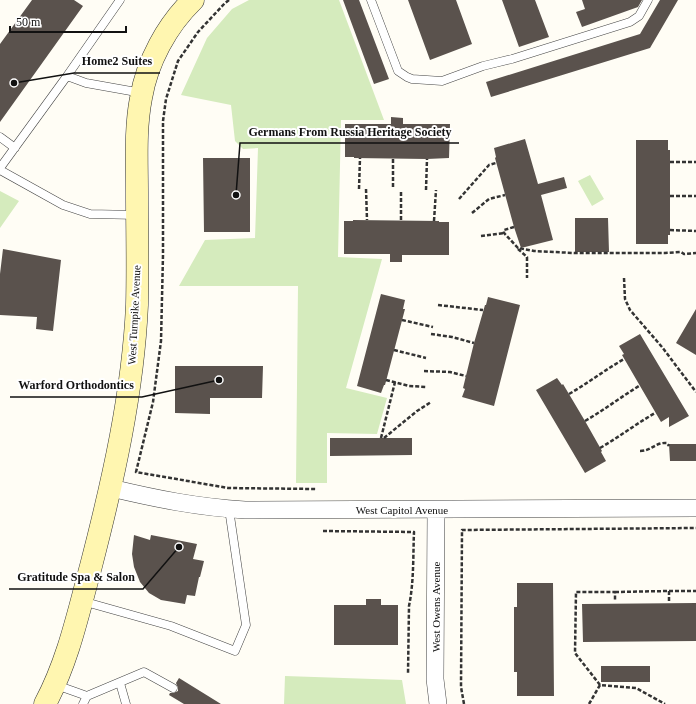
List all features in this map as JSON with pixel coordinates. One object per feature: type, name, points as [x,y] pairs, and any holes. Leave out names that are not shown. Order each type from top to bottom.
[{"type":"street","name":"West Turnpike Avenue","points":[[45,704],[55,685],[73,636],[111,488],[129,384],[136,330],[137,131],[142,93],[152,62],[162,41],[173,22],[193,0]]},
{"type":"street","name":"West Capitol Avenue","points":[[111,488],[164,501],[229,509],[436,510],[696,508]]},
{"type":"street","name":"West Owens Avenue","points":[[436,510],[435,679],[438,704]]},
{"type":"lane","points":[[120,0],[0,169],[63,205],[90,214],[137,215]]},
{"type":"lane","points":[[371,0],[398,71],[412,79],[436,81],[448,79],[491,64],[512,60],[630,22],[639,16],[648,0]]},
{"type":"lane","points":[[67,76],[86,83],[142,93]]},
{"type":"lane","points":[[0,137],[15,148]]},
{"type":"lane","points":[[82,600],[171,626],[235,651],[246,625],[229,509]]},
{"type":"lane","points":[[55,685],[87,696],[144,672],[173,688]]},
{"type":"lane","points":[[120,683],[127,703]]},
{"type":"lane","points":[[83,704],[87,696]]},
{"type":"path","points":[[229,0],[198,32],[178,61],[166,99],[163,121],[163,255],[161,341],[153,402],[136,472],[228,488],[316,489]]},
{"type":"path","points":[[359,189],[360,158]]},
{"type":"path","points":[[393,159],[393,190]]},
{"type":"path","points":[[426,190],[427,159]]},
{"type":"path","points":[[670,162],[696,162]]},
{"type":"path","points":[[459,200],[489,165],[496,163]]},
{"type":"path","points":[[366,189],[367,220]]},
{"type":"path","points":[[401,190],[401,220]]},
{"type":"path","points":[[434,221],[436,190]]},
{"type":"path","points":[[472,213],[489,199],[505,195]]},
{"type":"path","points":[[670,196],[696,196]]},
{"type":"path","points":[[481,236],[504,233],[504,230],[514,228]]},
{"type":"path","points":[[670,230],[696,230]]},
{"type":"path","points":[[504,233],[527,257],[528,278]]},
{"type":"path","points":[[518,248],[534,251],[574,253],[696,253]]},
{"type":"path","points":[[624,278],[625,299],[630,310],[662,347],[696,392]]},
{"type":"path","points":[[438,305],[483,310]]},
{"type":"path","points":[[402,320],[433,327]]},
{"type":"path","points":[[431,334],[452,337],[474,343]]},
{"type":"path","points":[[394,350],[426,358]]},
{"type":"path","points":[[569,394],[624,359]]},
{"type":"path","points":[[424,371],[450,372],[466,376]]},
{"type":"path","points":[[386,380],[410,386],[426,387]]},
{"type":"path","points":[[381,438],[395,382]]},
{"type":"path","points":[[585,421],[639,386]]},
{"type":"path","points":[[384,438],[417,411],[431,402]]},
{"type":"path","points":[[600,448],[655,413]]},
{"type":"path","points":[[640,451],[648,450],[660,443],[668,443],[669,446]]},
{"type":"path","points":[[464,704],[461,687],[462,530],[696,528]]},
{"type":"path","points":[[322,531],[414,532],[409,606],[408,674]]},
{"type":"path","points":[[669,591],[669,601]]},
{"type":"path","points":[[665,704],[636,688],[600,685],[575,653],[576,592],[696,591]]},
{"type":"path","points":[[615,592],[615,600]]},
{"type":"path","points":[[589,704],[600,685]]},
{"type":"green space","points":[[249,0],[339,0],[384,120],[341,120],[338,257],[382,259],[346,388],[387,398],[377,434],[327,433],[327,483],[296,483],[298,286],[179,286],[205,240],[255,238],[258,148],[243,149],[235,141],[231,105],[181,95],[207,38],[232,9]]},
{"type":"green space","points":[[590,175],[604,199],[592,206],[578,181]]},
{"type":"green space","points":[[0,191],[19,201],[0,228]]},
{"type":"green space","points":[[285,676],[402,680],[406,704],[284,704]]},
{"type":"building","points":[[32,0],[74,0],[83,6],[0,122],[0,44]]},
{"type":"building","points":[[343,0],[359,0],[389,79],[374,84]]},
{"type":"building","points":[[408,0],[456,0],[472,44],[430,60]]},
{"type":"building","points":[[502,0],[535,0],[549,37],[519,47]]},
{"type":"building","points":[[582,0],[642,0],[638,7],[582,27],[576,12],[585,9]]},
{"type":"building","points":[[660,0],[678,0],[650,48],[491,97],[486,82],[640,34]]},
{"type":"building","points":[[391,117],[403,118],[403,124],[450,124],[449,158],[427,159],[345,157],[345,124],[391,124]]},
{"type":"building","points":[[525,139],[538,184],[564,177],[567,188],[541,195],[553,240],[521,248],[495,158],[494,148]]},
{"type":"building","points":[[636,140],[668,140],[668,150],[670,150],[670,235],[668,235],[668,244],[636,244]]},
{"type":"building","points":[[203,158],[250,158],[250,232],[204,232]]},
{"type":"building","points":[[575,218],[608,218],[609,252],[575,252]]},
{"type":"building","points":[[344,221],[449,222],[449,255],[402,255],[402,262],[390,262],[390,254],[344,254]]},
{"type":"building","points":[[3,249],[61,260],[53,331],[36,329],[37,317],[0,315],[0,274]]},
{"type":"building","points":[[381,294],[405,300],[403,309],[405,309],[385,385],[381,393],[357,386]]},
{"type":"building","points":[[488,297],[520,305],[494,406],[462,397],[474,343]]},
{"type":"building","points":[[696,309],[696,355],[676,343]]},
{"type":"building","points":[[640,334],[689,416],[669,427],[669,417],[661,422],[622,355],[624,354],[619,346]]},
{"type":"building","points":[[175,366],[263,366],[262,398],[210,398],[210,414],[175,413]]},
{"type":"building","points":[[557,378],[562,385],[563,384],[585,421],[606,461],[585,473],[536,390]]},
{"type":"building","points":[[330,438],[412,438],[412,455],[330,456]]},
{"type":"building","points":[[669,444],[696,444],[696,461],[670,461]]},
{"type":"building","points":[[134,535],[150,540],[151,535],[197,544],[193,559],[204,561],[195,596],[187,595],[185,604],[161,600],[149,593],[140,582],[134,567],[132,554]]},
{"type":"building","points":[[517,583],[553,583],[554,696],[517,696],[517,672],[514,672],[514,607],[517,607]]},
{"type":"building","points":[[366,599],[381,599],[381,605],[398,605],[398,645],[334,645],[334,605],[366,605]]},
{"type":"building","points":[[696,603],[696,641],[583,642],[582,604]]},
{"type":"building","points":[[601,666],[650,666],[650,682],[601,682]]},
{"type":"building","points":[[179,678],[221,704],[184,704],[169,695],[170,693],[178,691],[176,683]]},
{"type":"place","name":"Home2 Suites","points":[[14,83]]},
{"type":"place","name":"Germans From Russia Heritage Society","points":[[236,195]]},
{"type":"place","name":"Warford Orthodontics","points":[[219,380]]},
{"type":"place","name":"Gratitude Spa & Salon","points":[[179,547]]}]
